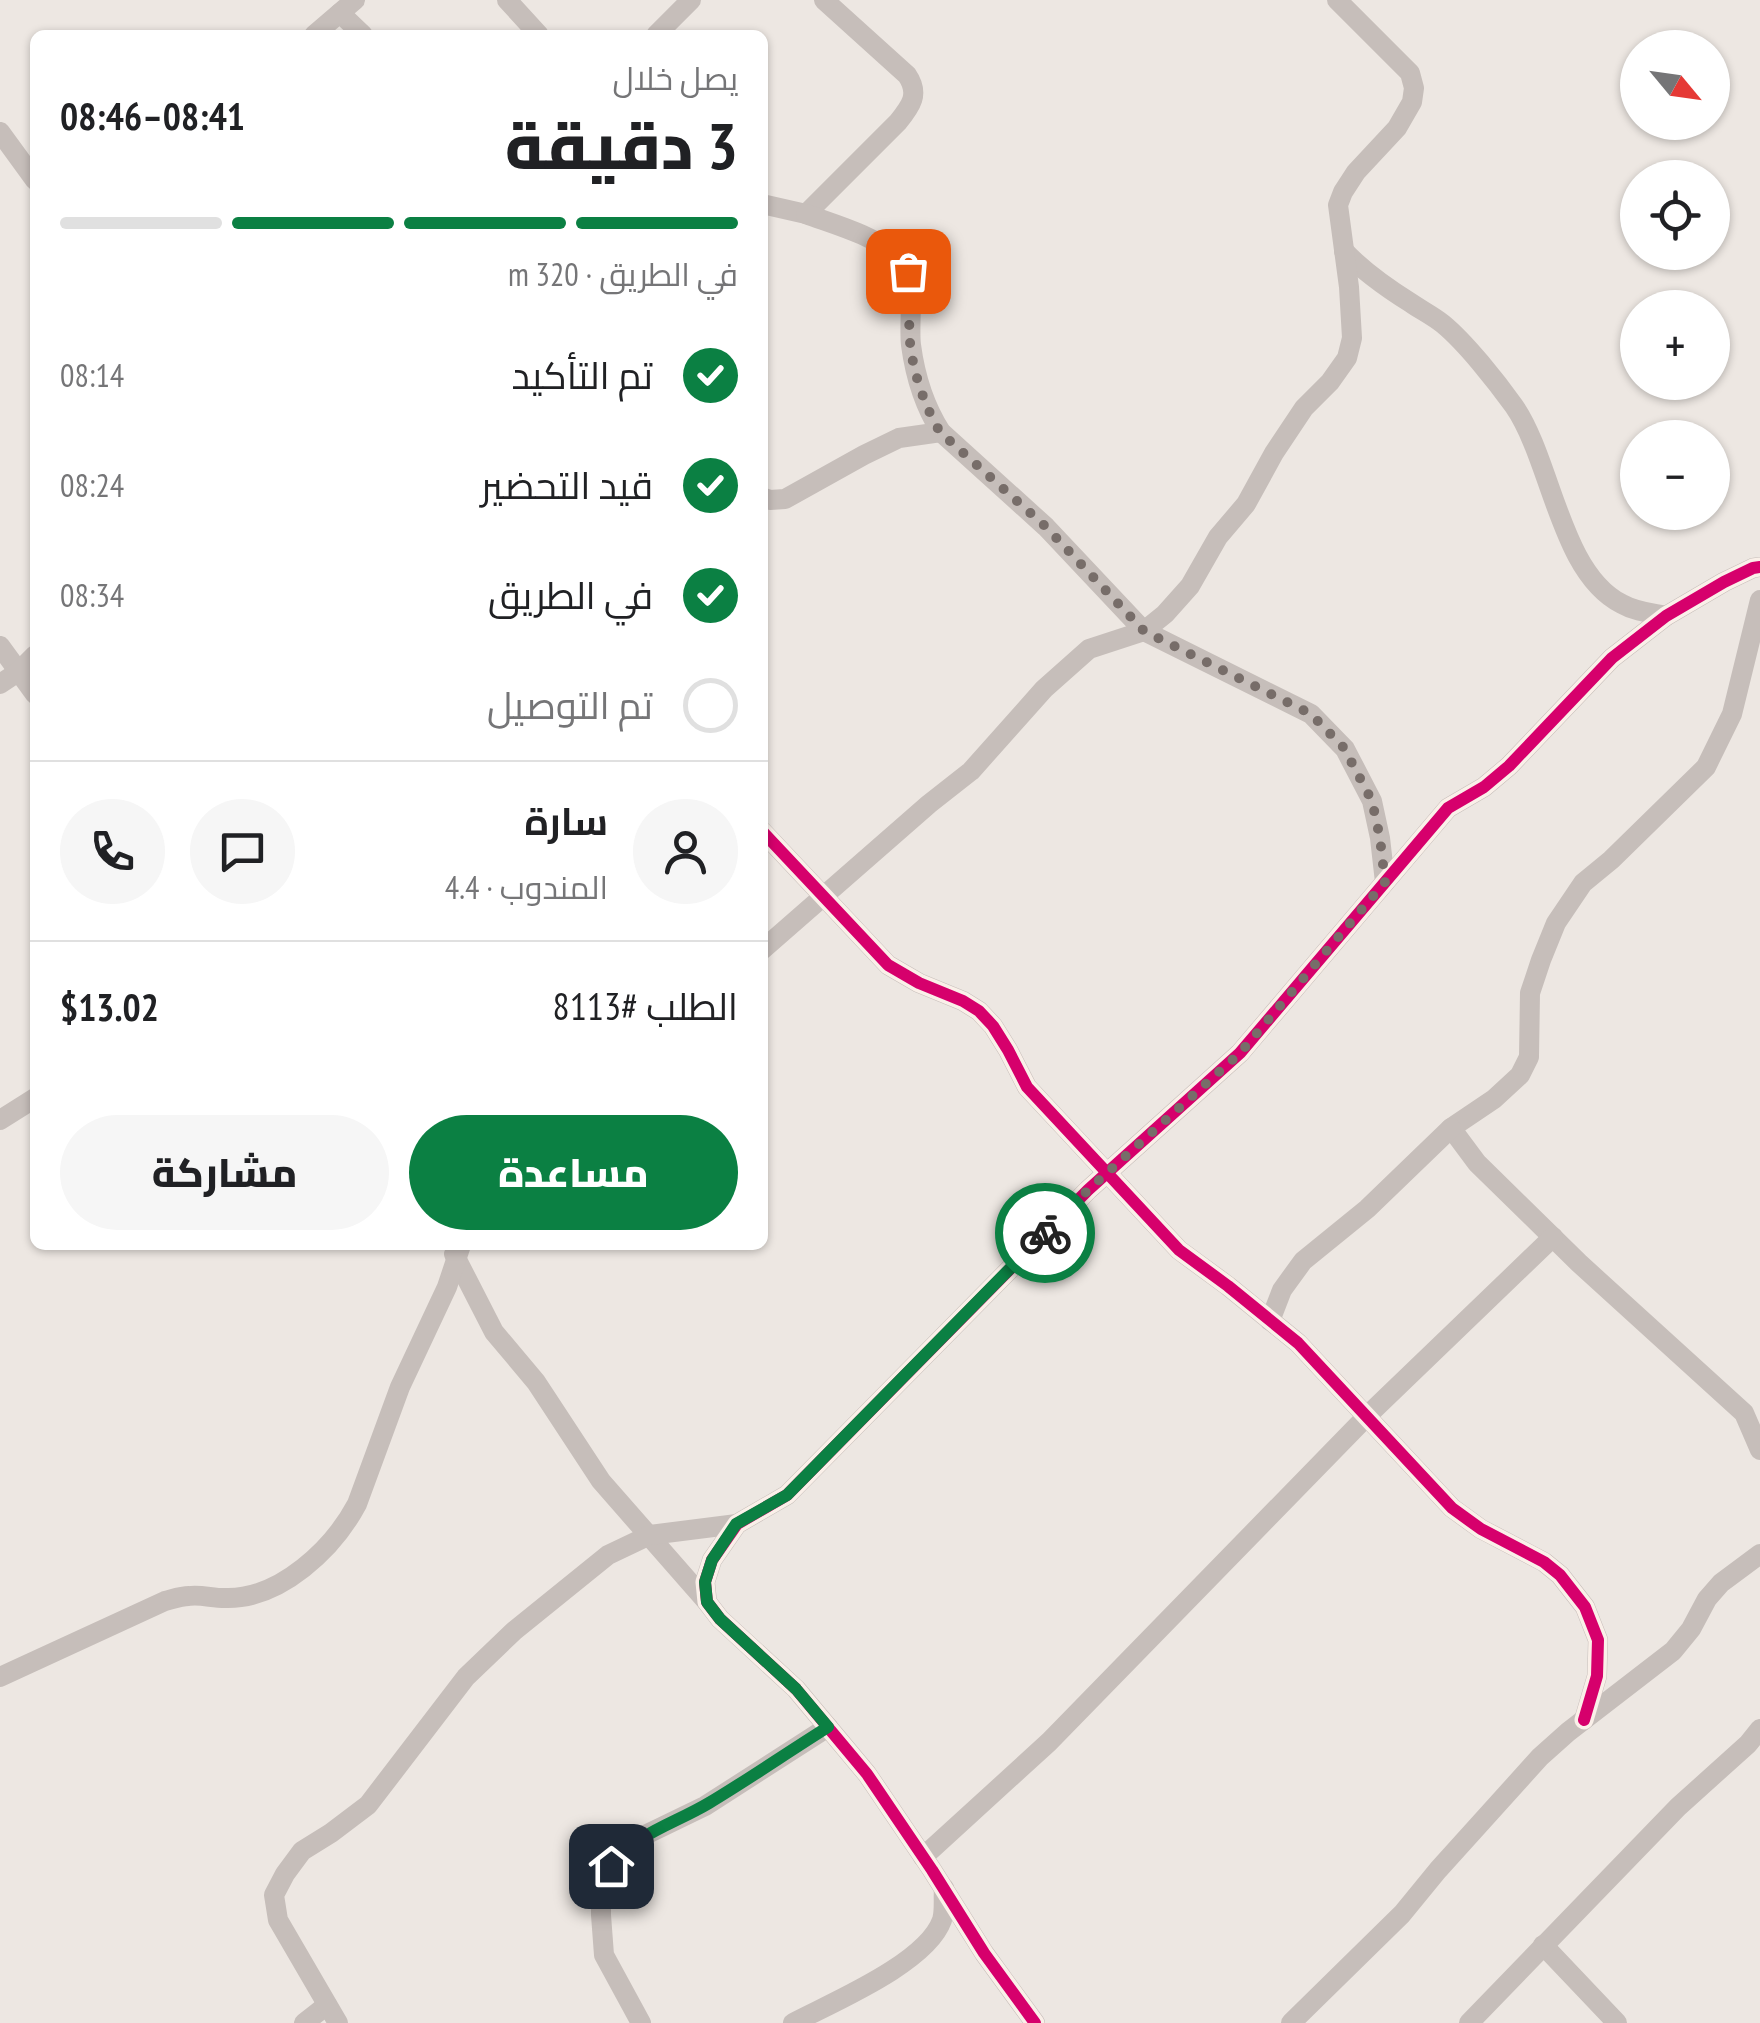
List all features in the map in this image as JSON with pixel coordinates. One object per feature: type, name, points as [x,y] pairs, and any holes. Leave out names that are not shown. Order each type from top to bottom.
[{"type":"street","points":[[506,0],[535,30]]},
{"type":"street","points":[[661,30],[691,0]]},
{"type":"street","points":[[806,214],[898,122],[914,97],[914,85],[907,75],[824,0]]},
{"type":"street","points":[[768,945],[971,771],[1044,689],[1088,649],[1144,631],[1165,614],[1190,586],[1218,537],[1246,504],[1304,408],[1330,382],[1346,358],[1352,338],[1338,205],[1356,172],[1397,128],[1412,102],[1414,88],[1410,73],[1338,0]]},
{"type":"street","points":[[320,30],[347,6],[360,30]]},
{"type":"street","points":[[0,132],[30,173]]},
{"type":"street","points":[[768,205],[806,214],[874,241],[900,258],[908,271],[910,344],[916,372],[930,416],[940,432],[1046,527],[1144,631],[1311,714],[1344,748],[1372,801],[1385,882]]},
{"type":"street","points":[[1343,250],[1360,268],[1442,324],[1513,404],[1530,433],[1586,572],[1608,596],[1623,605],[1666,616]]},
{"type":"street","points":[[768,499],[785,500],[899,438],[940,432]]},
{"type":"street","points":[[304,2023],[332,2014],[278,1920],[274,1894],[302,1852],[368,1805],[466,1677],[514,1631],[608,1554],[650,1535],[736,1524],[787,1495],[1107,1173],[1240,1053],[1448,808],[1484,787],[1509,766],[1612,658],[1666,616],[1724,582],[1760,567]]},
{"type":"street","points":[[1270,1321],[1282,1290],[1303,1260],[1367,1210],[1450,1128],[1494,1099],[1520,1075],[1529,1057],[1530,993],[1556,923],[1583,883],[1706,768],[1732,714],[1760,600]]},
{"type":"street","points":[[0,646],[9,678],[30,659]]},
{"type":"street","points":[[768,838],[888,964],[918,984],[964,1001],[979,1011],[1000,1038],[1028,1087],[1178,1250],[1298,1343],[1452,1508],[1560,1575],[1586,1607],[1598,1640],[1597,1676],[1584,1720]]},
{"type":"street","points":[[0,1120],[30,1101]]},
{"type":"street","points":[[1450,1128],[1477,1163],[1553,1237],[1744,1413],[1760,1450]]},
{"type":"street","points":[[924,1857],[1050,1742],[1368,1415],[1553,1237]]},
{"type":"street","points":[[456,1250],[494,1332],[536,1382],[601,1480],[720,1619],[796,1689],[867,1774],[1034,2023]]},
{"type":"street","points":[[0,1677],[165,1601],[190,1595],[230,1599],[262,1592],[294,1574],[328,1544],[348,1521],[356,1504],[400,1387],[447,1287],[456,1250]]},
{"type":"street","points":[[707,1602],[705,1582],[712,1560],[736,1524]]},
{"type":"street","points":[[1291,2023],[1402,1914],[1540,1758],[1673,1651],[1721,1582],[1758,1553]]},
{"type":"street","points":[[641,2023],[604,1955],[601,1887],[611,1866],[641,1837],[705,1806],[828,1727]]},
{"type":"street","points":[[1469,2023],[1678,1807],[1760,1730]]},
{"type":"street","points":[[794,2023],[900,1966],[932,1939],[943,1918],[944,1888]]},
{"type":"street","points":[[1543,1945],[1617,2023]]},
{"type":"cycle path","points":[[1035,2023],[984,1953],[867,1774],[796,1689],[720,1619],[707,1602],[705,1582],[712,1560],[737,1524],[787,1495],[1088,1190],[1240,1053],[1448,808],[1484,787],[1509,766],[1612,658],[1666,616],[1724,582],[1760,567]]},
{"type":"cycle path","points":[[768,837],[888,965],[979,1011],[993,1026],[1027,1087],[1179,1250],[1298,1343],[1452,1508],[1560,1575],[1585,1607],[1598,1640],[1597,1676],[1584,1720]]},
{"type":"way so far","points":[[908,271],[910,344],[930,416],[940,432],[1046,527],[1144,631],[1311,714],[1344,748],[1372,801],[1380,838],[1385,882],[1240,1053],[1045,1233]]},
{"type":"route","points":[[611,1866],[641,1837],[705,1806],[828,1727],[796,1689],[720,1619],[707,1602],[705,1582],[712,1560],[736,1524],[787,1495],[1045,1233]]}]
